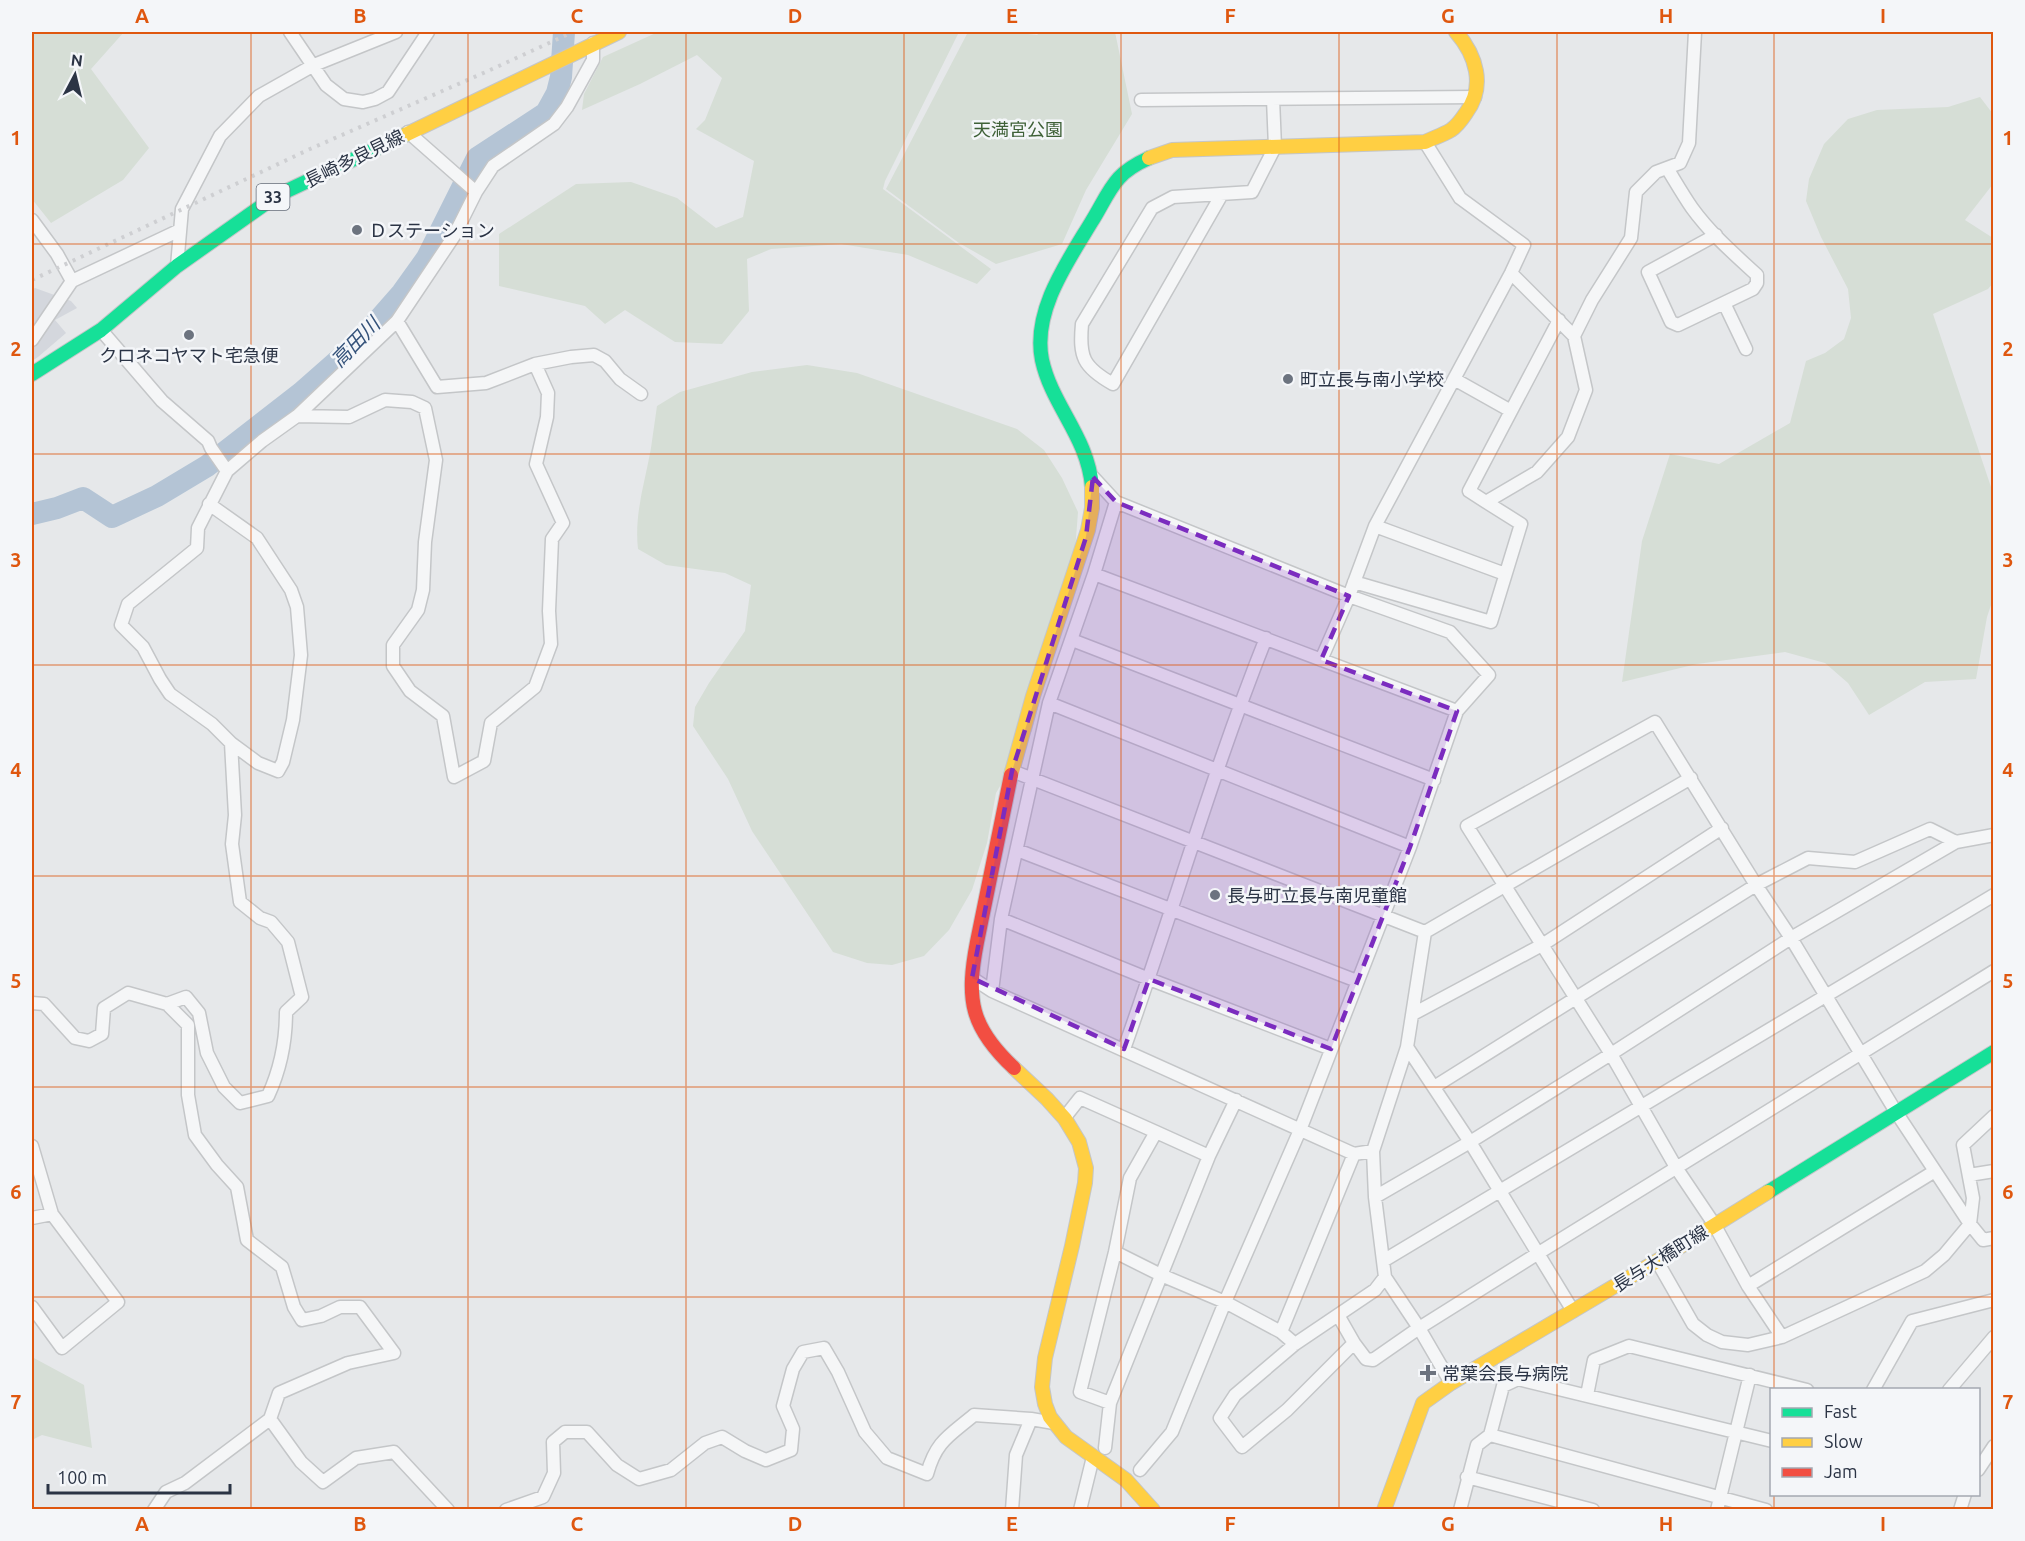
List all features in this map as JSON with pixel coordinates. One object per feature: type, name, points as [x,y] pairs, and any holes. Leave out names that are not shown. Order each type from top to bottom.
[{"type":"street","points":[[290,32],[326,85],[344,99],[363,102],[388,92],[428,32]]},
{"type":"street","points":[[177,266],[183,208],[220,136],[259,96],[314,65],[396,32]]},
{"type":"street","name":"33","points":[[593,43],[619,32]]},
{"type":"street","points":[[1574,336],[1592,300],[1631,238],[1635,192],[1656,172],[1680,163],[1689,143],[1695,32]]},
{"type":"street","points":[[1153,1509],[1143,1495],[1122,1476],[1065,1438],[1044,1404],[1042,1378],[1077,1228],[1087,1171],[1082,1148],[1065,1117],[996,1050],[982,1032],[973,1010],[971,996],[977,941],[1012,771],[1068,585],[1086,537],[1092,508],[1093,477],[1088,458],[1046,376],[1040,358],[1043,314],[1077,246],[1117,180],[1129,169],[1157,154],[1172,150],[1425,142],[1452,129],[1471,108],[1475,97],[1478,70],[1462,33]]},
{"type":"street","points":[[209,504],[257,538],[291,590],[297,607],[301,655],[293,720],[283,762],[278,771],[258,763],[231,744],[212,724],[170,694],[143,647],[121,625],[128,604],[196,548],[198,528],[209,504],[226,468],[297,416],[397,321],[454,236],[476,192],[493,166],[554,124],[567,107],[593,60],[593,43]]},
{"type":"street","name":"長崎多良見線","points":[[32,374],[100,330],[177,266],[276,196],[593,43]]},
{"type":"street","points":[[1141,100],[1475,97]]},
{"type":"street","points":[[1222,194],[1113,384],[1095,374],[1085,359],[1080,344],[1082,324],[1152,208],[1173,197],[1252,192],[1275,147],[1273,99]]},
{"type":"street","points":[[408,132],[476,192]]},
{"type":"street","points":[[1321,660],[1375,526],[1524,245],[1460,198],[1425,142]]},
{"type":"street","points":[[1667,168],[1693,209],[1757,275],[1754,289],[1678,325],[1671,322],[1648,272],[1716,235]]},
{"type":"street","points":[[32,220],[57,254],[72,281]]},
{"type":"street","points":[[32,340],[72,281],[180,230]]},
{"type":"street","points":[[1486,502],[1537,472],[1568,437],[1586,390],[1574,336],[1511,273]]},
{"type":"street","points":[[1725,303],[1746,349]]},
{"type":"street","points":[[1354,582],[1491,622],[1521,524],[1469,491],[1559,320]]},
{"type":"street","points":[[397,321],[437,387],[486,383],[535,364],[594,355],[605,361],[620,379],[642,394]]},
{"type":"street","points":[[100,330],[162,401],[208,441],[226,468]]},
{"type":"street","points":[[297,416],[349,417],[385,400],[412,402],[425,408],[436,460],[425,542],[423,590],[418,610],[393,645],[393,666],[410,691],[443,716],[454,777],[484,761],[491,723],[535,687],[551,644],[549,610],[552,539],[563,523],[536,464],[547,417],[548,393],[535,364]]},
{"type":"street","points":[[1454,379],[1511,411]]},
{"type":"street","points":[[1093,477],[1116,502],[1348,596],[1450,632],[1489,675],[1457,711],[1410,847],[1300,1130],[1225,1302],[1172,1432],[1140,1470]]},
{"type":"street","points":[[992,991],[1001,919],[1049,703],[1094,574],[1116,502]]},
{"type":"street","points":[[1375,526],[1505,573]]},
{"type":"street","points":[[1094,574],[1457,711]]},
{"type":"street","points":[[1124,1048],[1149,979],[1217,770],[1266,638]]},
{"type":"street","points":[[1072,640],[1434,780]]},
{"type":"street","points":[[1049,703],[1410,847]]},
{"type":"street","points":[[1782,1337],[1748,1286],[1714,1224],[1677,1169],[1611,1054],[1467,826],[1655,722],[1791,938],[1896,1112],[1970,1224],[1983,1240],[1994,1238]]},
{"type":"street","points":[[166,1004],[186,997],[199,1013],[207,1053],[224,1087],[240,1103],[268,1096],[282,1060],[286,1037],[286,1012],[302,997],[288,942],[271,922],[260,918],[240,902],[232,844],[236,815],[231,744]]},
{"type":"street","points":[[1012,771],[1425,932]]},
{"type":"street","points":[[1425,932],[1690,778]]},
{"type":"street","points":[[1413,1014],[1542,945],[1722,828]]},
{"type":"street","points":[[1434,1087],[1756,885],[1808,858],[1854,862],[1930,829],[1956,842]]},
{"type":"street","points":[[1375,1197],[1470,1142],[1791,938],[1956,842],[1994,835]]},
{"type":"street","points":[[1017,850],[1357,981]]},
{"type":"street","points":[[1383,1261],[1994,895]]},
{"type":"street","points":[[1001,919],[1331,1049]]},
{"type":"street","points":[[1425,932],[1407,1047],[1373,1151],[1375,1197],[1385,1277],[1451,1383]]},
{"type":"street","points":[[1338,1315],[1365,1359],[1373,1360],[1537,1254],[1994,971]]},
{"type":"street","points":[[972,978],[992,991],[1124,1048],[1354,1154],[1373,1151]]},
{"type":"street","points":[[32,1003],[44,1004],[75,1038],[88,1041],[102,1034],[104,1008],[128,993],[166,1004],[189,1025],[188,1095],[195,1135],[237,1187],[247,1240],[282,1268],[294,1307],[302,1320],[321,1316],[340,1307],[360,1308],[394,1353],[348,1363],[279,1393],[270,1419],[185,1483],[166,1492],[154,1509]]},
{"type":"street","points":[[1407,1047],[1470,1142],[1574,1311]]},
{"type":"street","name":"長与大橋町線","points":[[1384,1509],[1423,1403],[1451,1383],[1657,1261],[1994,1052]]},
{"type":"street","points":[[1065,1117],[1080,1098],[1209,1156]]},
{"type":"street","points":[[1105,1448],[1110,1403],[1209,1156],[1236,1100]]},
{"type":"street","points":[[1657,1261],[1693,1324],[1707,1335],[1722,1342],[1748,1345],[1782,1337],[1925,1271],[1944,1255],[1970,1224],[1973,1198],[1963,1145],[1994,1116]]},
{"type":"street","points":[[1110,1403],[1080,1392],[1115,1252],[1130,1178],[1156,1132]]},
{"type":"street","points":[[32,1146],[52,1214],[118,1302],[62,1348],[32,1307]]},
{"type":"street","points":[[1281,1332],[1354,1154]]},
{"type":"street","points":[[1748,1286],[1935,1171]]},
{"type":"street","points":[[1969,1175],[1994,1171]]},
{"type":"street","points":[[32,1218],[52,1214]]},
{"type":"street","points":[[1115,1252],[1161,1275],[1225,1302],[1281,1332],[1295,1344]]},
{"type":"street","points":[[1354,1343],[1287,1410],[1242,1447],[1220,1418],[1235,1395],[1295,1344],[1375,1290],[1385,1277]]},
{"type":"street","points":[[1874,1388],[1912,1321],[1994,1300]]},
{"type":"street","points":[[1950,1388],[1994,1337]]},
{"type":"street","points":[[1587,1395],[1594,1360],[1629,1346],[1803,1388]]},
{"type":"street","points":[[507,1509],[543,1497],[554,1473],[553,1442],[566,1432],[587,1432],[617,1465],[639,1479],[671,1470],[705,1443],[722,1437],[766,1460],[790,1450],[793,1429],[783,1406],[793,1369],[803,1352],[824,1348],[838,1371],[865,1432],[887,1458],[927,1474],[932,1456],[939,1444],[974,1415],[1054,1423]]},
{"type":"street","points":[[1718,1503],[1750,1375]]},
{"type":"street","points":[[1460,1509],[1477,1445],[1490,1435],[1503,1386],[1518,1378],[1770,1440]]},
{"type":"street","points":[[270,1419],[301,1462],[323,1482],[356,1458],[394,1452],[448,1509]]},
{"type":"street","points":[[1012,1509],[1016,1455],[1031,1419]]},
{"type":"street","points":[[1490,1435],[1718,1503],[1766,1509]]},
{"type":"street","points":[[1980,1467],[1994,1446]]},
{"type":"street","points":[[1080,1509],[1093,1457]]},
{"type":"street","points":[[1467,1477],[1593,1509]]},
{"type":"highlighted area","points":[[1093,477],[1116,502],[1349,596],[1321,660],[1457,711],[1410,847],[1331,1049],[1149,979],[1124,1049],[972,978],[1012,771],[1086,537]]},
{"type":"shaded area","points":[[35,288],[71,301],[77,308],[55,320],[66,333],[32,361],[32,290]]},
{"type":"green space","points":[[32,32],[124,32],[91,69],[149,148],[123,180],[51,223],[32,199]]},
{"type":"green space","points":[[658,32],[959,32],[883,189],[991,269],[977,284],[908,255],[841,244],[771,249],[747,259],[749,311],[722,344],[675,342],[625,310],[605,324],[585,306],[499,286],[499,234],[576,184],[631,182],[677,198],[716,228],[743,217],[754,161],[696,129],[705,120],[722,78],[697,55],[582,110],[584,94],[603,57]]},
{"type":"green space","name":"天満宮公園","points":[[968,32],[1010,32],[1037,35],[1041,32],[1115,32],[1132,114],[1086,190],[1062,244],[996,264],[959,243],[886,189]]},
{"type":"green space","points":[[1980,97],[1993,114],[1993,184],[1965,220],[1993,238],[1993,283],[1988,289],[1933,314],[1993,493],[1993,599],[1987,617],[1976,679],[1925,682],[1869,715],[1848,683],[1825,663],[1785,652],[1697,664],[1622,682],[1642,541],[1670,454],[1719,464],[1790,423],[1806,361],[1825,353],[1844,339],[1851,318],[1848,289],[1821,237],[1806,201],[1809,179],[1824,144],[1848,119],[1877,110],[1948,107]]},
{"type":"green space","points":[[807,365],[857,373],[1017,429],[1044,450],[1062,478],[1078,512],[1074,564],[1032,731],[996,793],[987,843],[972,890],[949,930],[924,956],[892,965],[867,963],[833,952],[752,831],[728,779],[693,726],[695,707],[745,631],[751,585],[725,573],[666,565],[638,549],[639,511],[657,406],[680,392],[752,372]]},
{"type":"green space","points":[[32,1357],[84,1385],[92,1448],[42,1435],[32,1440]]},
{"type":"waterway","name":"高田川","points":[[32,514],[83,498],[112,517],[157,496],[207,466],[301,393],[359,342],[402,293],[427,258],[477,158],[546,113],[557,93],[561,77],[564,32]]},
{"type":"railway","points":[[32,280],[310,149],[573,32]]},
{"type":"traffic: fast","points":[[32,374],[101,330],[177,266],[276,196],[405,135]]},
{"type":"traffic: fast","points":[[1092,487],[1084,453],[1047,377],[1040,342],[1042,323],[1054,287],[1111,188],[1126,172],[1149,158]]},
{"type":"traffic: fast","points":[[1768,1192],[1994,1052]]},
{"type":"traffic: slow","points":[[405,135],[619,32]]},
{"type":"traffic: slow","points":[[1149,158],[1172,150],[1425,142],[1448,132],[1455,126],[1463,118],[1476,92],[1476,71],[1473,61],[1456,32]]},
{"type":"traffic: slow","points":[[1011,775],[1033,696],[1088,530],[1092,508],[1092,487]]},
{"type":"traffic: slow","points":[[1014,1068],[1065,1119],[1079,1142],[1086,1168],[1072,1246],[1045,1358],[1042,1387],[1045,1404],[1050,1417],[1066,1437],[1126,1480],[1153,1510]]},
{"type":"traffic: slow","points":[[1384,1510],[1423,1403],[1451,1383],[1657,1261],[1768,1192]]},
{"type":"traffic: jam","points":[[1011,775],[977,942],[972,996],[980,1025],[988,1039],[1014,1068]]},
{"type":"place","name":"Ｄステーション","points":[[357,230]]},
{"type":"place","name":"クロネコヤマト宅急便","points":[[189,335]]},
{"type":"place","name":"町立長与南小学校","points":[[1288,379]]},
{"type":"place","name":"長与町立長与南児童館","points":[[1215,895]]},
{"type":"place","name":"常葉会長与病院","points":[[1428,1373]]}]
